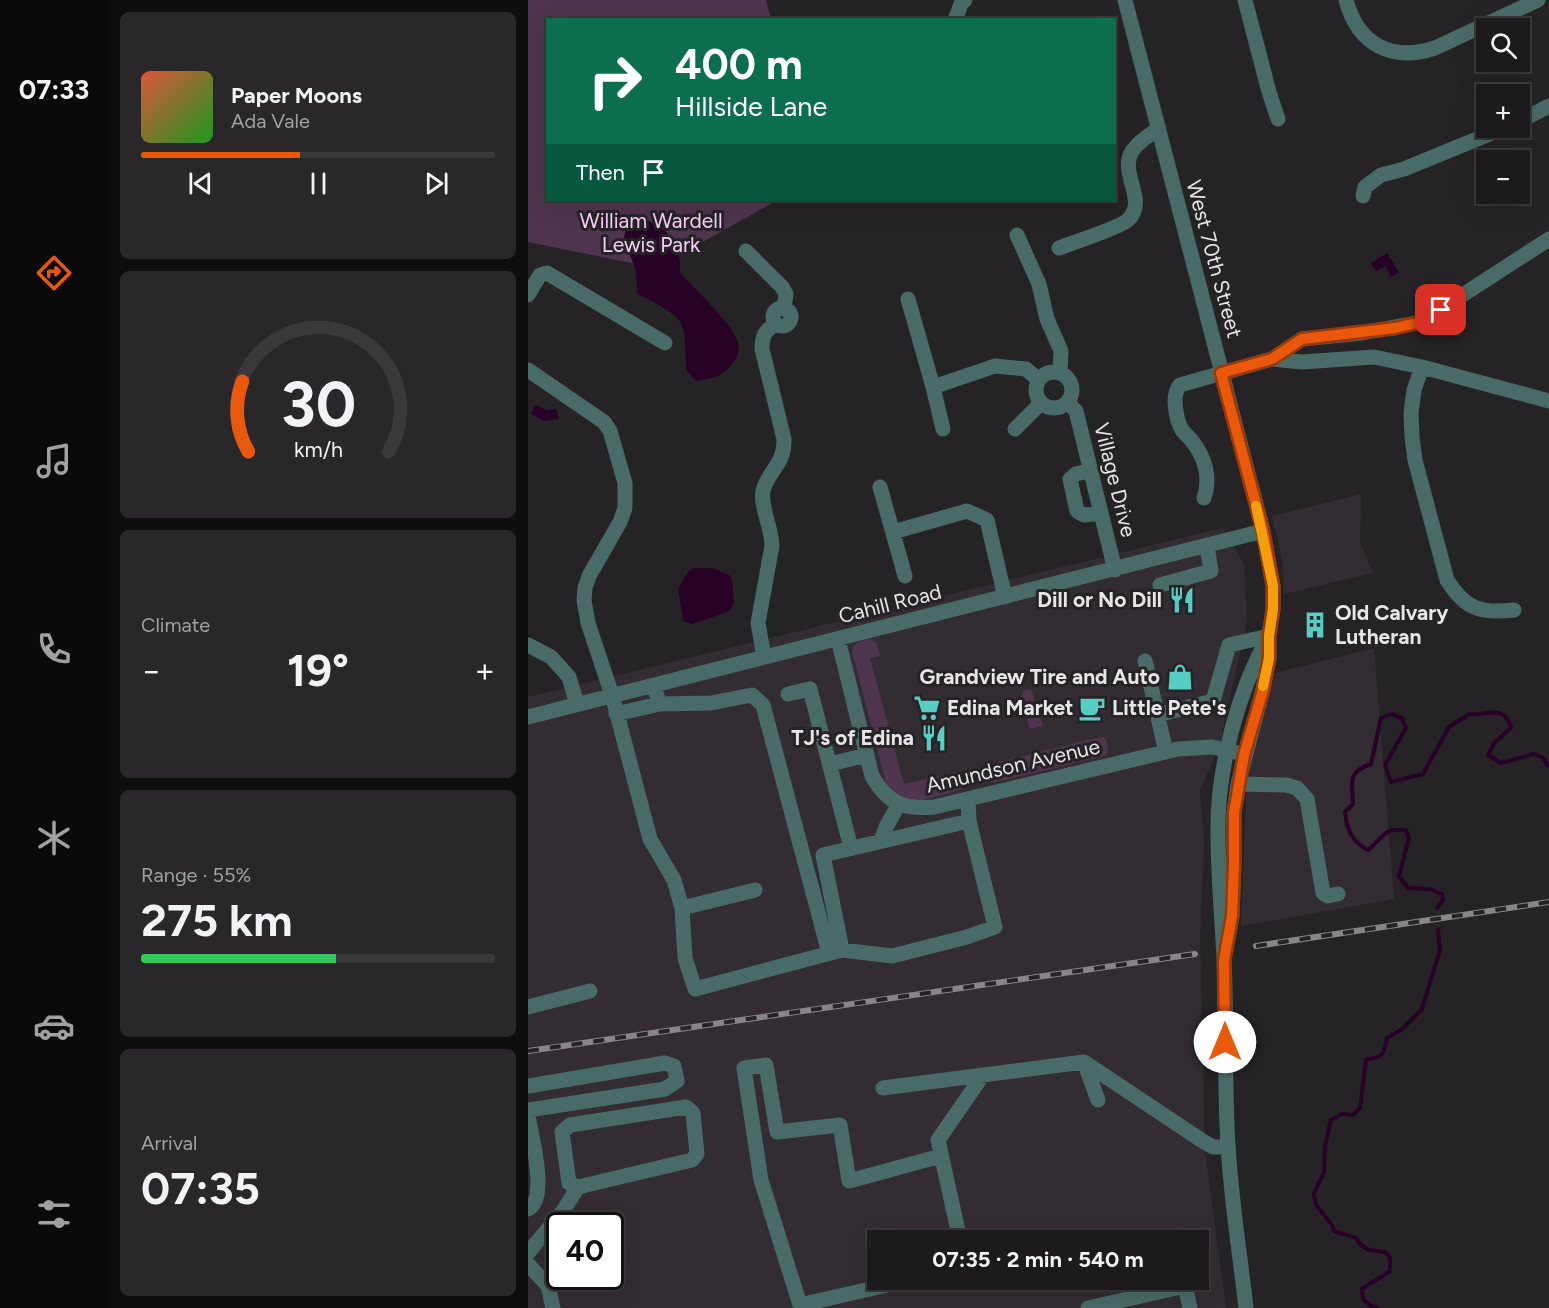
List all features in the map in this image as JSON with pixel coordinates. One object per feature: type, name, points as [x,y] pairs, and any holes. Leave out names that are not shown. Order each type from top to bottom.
[{"type":"street","points":[[956,18],[965,0]]},
{"type":"street","name":"West 70th Street","points":[[1125,0],[1263,531],[1273,586],[1269,658],[1263,690],[1244,755],[1234,813],[1232,916],[1224,960]]},
{"type":"street","points":[[1245,0],[1278,119]]},
{"type":"street","points":[[1346,0],[1353,21],[1362,33],[1375,44],[1389,51],[1404,54],[1420,53],[1435,48],[1538,0]]},
{"type":"street","points":[[1530,116],[1549,106]]},
{"type":"street","points":[[1059,248],[1120,225],[1135,212],[1136,202],[1128,161],[1131,151],[1140,141],[1158,129]]},
{"type":"street","points":[[1363,196],[1365,187],[1381,175],[1404,169],[1480,138]]},
{"type":"street","points":[[1017,235],[1039,284],[1047,320],[1061,351],[1060,371],[1070,381],[1072,387],[1068,403],[1052,409],[1040,404],[1036,392],[1039,380],[1048,373],[1060,371]]},
{"type":"street","points":[[1204,498],[1207,482],[1205,465],[1197,448],[1180,424],[1175,397],[1180,385],[1272,359],[1302,339],[1362,333],[1421,322],[1549,239]]},
{"type":"street","points":[[746,251],[782,287],[786,294],[784,309],[790,313],[791,320],[787,325],[775,324],[766,330],[762,338],[762,349],[784,439],[784,452],[763,491],[772,537],[758,623],[764,657]]},
{"type":"street","points":[[528,295],[540,275],[547,273],[665,344]]},
{"type":"street","points":[[908,299],[943,429]]},
{"type":"street","points":[[1272,359],[1302,362],[1374,357],[1422,367],[1549,401]]},
{"type":"street","points":[[933,387],[995,366],[1026,369],[1039,380]]},
{"type":"street","points":[[1422,367],[1414,390],[1411,413],[1412,437],[1415,460],[1447,580],[1455,592],[1479,610],[1493,612],[1514,610]]},
{"type":"street","points":[[528,370],[604,422],[610,431],[618,454],[625,483],[625,508],[620,522],[589,576],[584,600],[588,623],[612,696],[650,838],[674,880],[681,908],[685,958],[695,989],[836,952],[892,956],[967,937],[995,927],[969,821],[968,799]]},
{"type":"street","name":"Village Drive","points":[[1068,403],[1076,411],[1115,570]]},
{"type":"street","points":[[1015,429],[1040,404]]},
{"type":"street","points":[[1091,470],[1076,474],[1070,479],[1072,493],[1077,511],[1084,515],[1101,513]]},
{"type":"street","points":[[880,487],[905,576]]},
{"type":"street","points":[[893,532],[967,511],[987,520],[1005,597]]},
{"type":"street","name":"Cahill Road","points":[[528,717],[1263,531]]},
{"type":"street","points":[[1160,585],[1211,571],[1207,546]]},
{"type":"street","points":[[1157,714],[1213,701],[1229,645],[1269,636]]},
{"type":"street","name":"West 70th Street","points":[[1246,1308],[1228,1147],[1218,808],[1226,750],[1254,666],[1269,636]]},
{"type":"street","name":"Amundson Avenue","points":[[838,639],[872,776],[879,789],[890,800],[899,804],[919,808],[968,799],[1195,747],[1226,750],[1244,755]]},
{"type":"street","points":[[528,645],[551,657],[569,677],[577,704]]},
{"type":"street","points":[[1145,661],[1166,752]]},
{"type":"street","points":[[654,685],[659,704]]},
{"type":"street","points":[[788,694],[810,689],[851,848]]},
{"type":"street","points":[[616,714],[659,704],[711,704],[752,695],[763,705],[836,952]]},
{"type":"street","points":[[830,764],[867,755]]},
{"type":"street","points":[[1238,784],[1286,785],[1297,788],[1307,799],[1323,893],[1328,896],[1338,894]]},
{"type":"street","points":[[881,841],[899,804]]},
{"type":"street","points":[[836,952],[823,855],[969,821]]},
{"type":"street","points":[[681,908],[755,890]]},
{"type":"street","points":[[528,1007],[590,991]]},
{"type":"street","points":[[883,1088],[1084,1062],[1201,1140],[1213,1147],[1228,1147]]},
{"type":"street","points":[[1084,1062],[1098,1100]]},
{"type":"street","points":[[528,1086],[665,1063],[674,1066],[677,1081],[665,1089],[528,1110]]},
{"type":"street","points":[[867,1290],[800,1305],[761,1180],[744,1068],[766,1065],[777,1132],[840,1125],[849,1180],[942,1156]]},
{"type":"street","points":[[958,1230],[938,1140],[983,1075]]},
{"type":"street","points":[[528,1253],[563,1210],[578,1186],[692,1160],[697,1154],[693,1113],[686,1107],[570,1125],[562,1132],[569,1183],[578,1186]]},
{"type":"street","points":[[528,1115],[539,1182],[538,1198],[532,1208],[528,1209]]},
{"type":"street","points":[[528,1264],[548,1286],[553,1308]]},
{"type":"street","points":[[1088,1308],[1185,1286],[1190,1308]]},
{"type":"shaded area","points":[[640,217],[658,226],[671,237],[678,252],[680,272],[735,335],[739,346],[738,355],[728,369],[720,375],[696,381],[686,370],[685,340],[681,323],[668,311],[638,294],[635,267],[623,240],[628,223]]},
{"type":"shaded area","points":[[1387,253],[1399,272],[1391,277],[1385,266],[1376,271],[1371,263]]},
{"type":"shaded area","points":[[535,405],[547,410],[556,409],[559,419],[544,421],[531,414]]},
{"type":"shaded area","points":[[1361,494],[1360,542],[1373,573],[1284,594],[1282,560],[1272,516]]},
{"type":"shaded area","points":[[1223,528],[1244,564],[1247,622],[1219,746],[1200,791],[1204,843],[1200,936],[1205,1152],[1226,1308],[528,1308],[528,697]]},
{"type":"shaded area","points":[[693,568],[712,568],[729,575],[732,579],[734,603],[730,611],[692,624],[683,621],[678,589]]},
{"type":"shaded area","points":[[1374,648],[1394,899],[1241,926],[1247,773],[1275,673]]},
{"type":"green space","name":"William Wardell Lewis Park","points":[[528,0],[766,0],[771,18],[546,18],[546,201],[776,201],[656,268],[528,242]]},
{"type":"green space","points":[[870,639],[877,644],[880,656],[870,658],[904,784],[957,772],[962,780],[961,790],[916,802],[901,799],[887,787],[852,651],[858,642]]},
{"type":"green space","points":[[1031,689],[1043,726],[1030,729],[1021,695],[1022,691]]},
{"type":"green space","points":[[1100,737],[1105,738],[1107,742],[1108,749],[1105,756],[990,782],[986,768],[988,765]]},
{"type":"waterway","points":[[1437,908],[1443,900],[1442,894],[1430,889],[1408,888],[1399,876],[1409,838],[1406,830],[1387,832],[1368,850],[1354,839],[1347,824],[1345,812],[1353,804],[1354,775],[1363,767],[1371,764],[1381,718],[1391,714],[1402,718],[1406,728],[1385,765],[1391,782],[1423,774],[1449,727],[1469,714],[1494,712],[1504,715],[1508,720],[1511,728],[1495,742],[1488,755],[1501,763],[1534,754],[1543,758],[1547,765],[1549,764]]},
{"type":"waterway","points":[[1377,1308],[1363,1299],[1362,1289],[1390,1271],[1390,1257],[1385,1252],[1369,1250],[1356,1238],[1334,1231],[1316,1205],[1314,1194],[1324,1172],[1325,1146],[1331,1120],[1342,1114],[1353,1115],[1360,1108],[1366,1060],[1382,1054],[1387,1038],[1401,1030],[1422,1009],[1440,950],[1438,930]]},
{"type":"railway","points":[[1256,946],[1549,902]]},
{"type":"railway","points":[[528,1051],[1195,954]]},
{"type":"slow traffic","points":[[1256,506],[1273,586],[1269,658],[1263,686]]},
{"type":"place","name":"Dill or No Dill","points":[[1182,600]]},
{"type":"place","name":"Old Calvary Lutheran","points":[[1315,625]]},
{"type":"place","name":"Grandview Tire and Auto","points":[[1180,677]]},
{"type":"place","name":"Edina Market","points":[[927,708]]},
{"type":"place","name":"Little Pete's","points":[[1092,708]]},
{"type":"place","name":"TJ's of Edina","points":[[934,738]]},
{"type":"route","points":[[1225,1042],[1224,960],[1232,916],[1234,813],[1244,755],[1263,690],[1269,658],[1273,586],[1263,531],[1221,373],[1272,359],[1302,339],[1395,328],[1421,322],[1441,310]]}]
